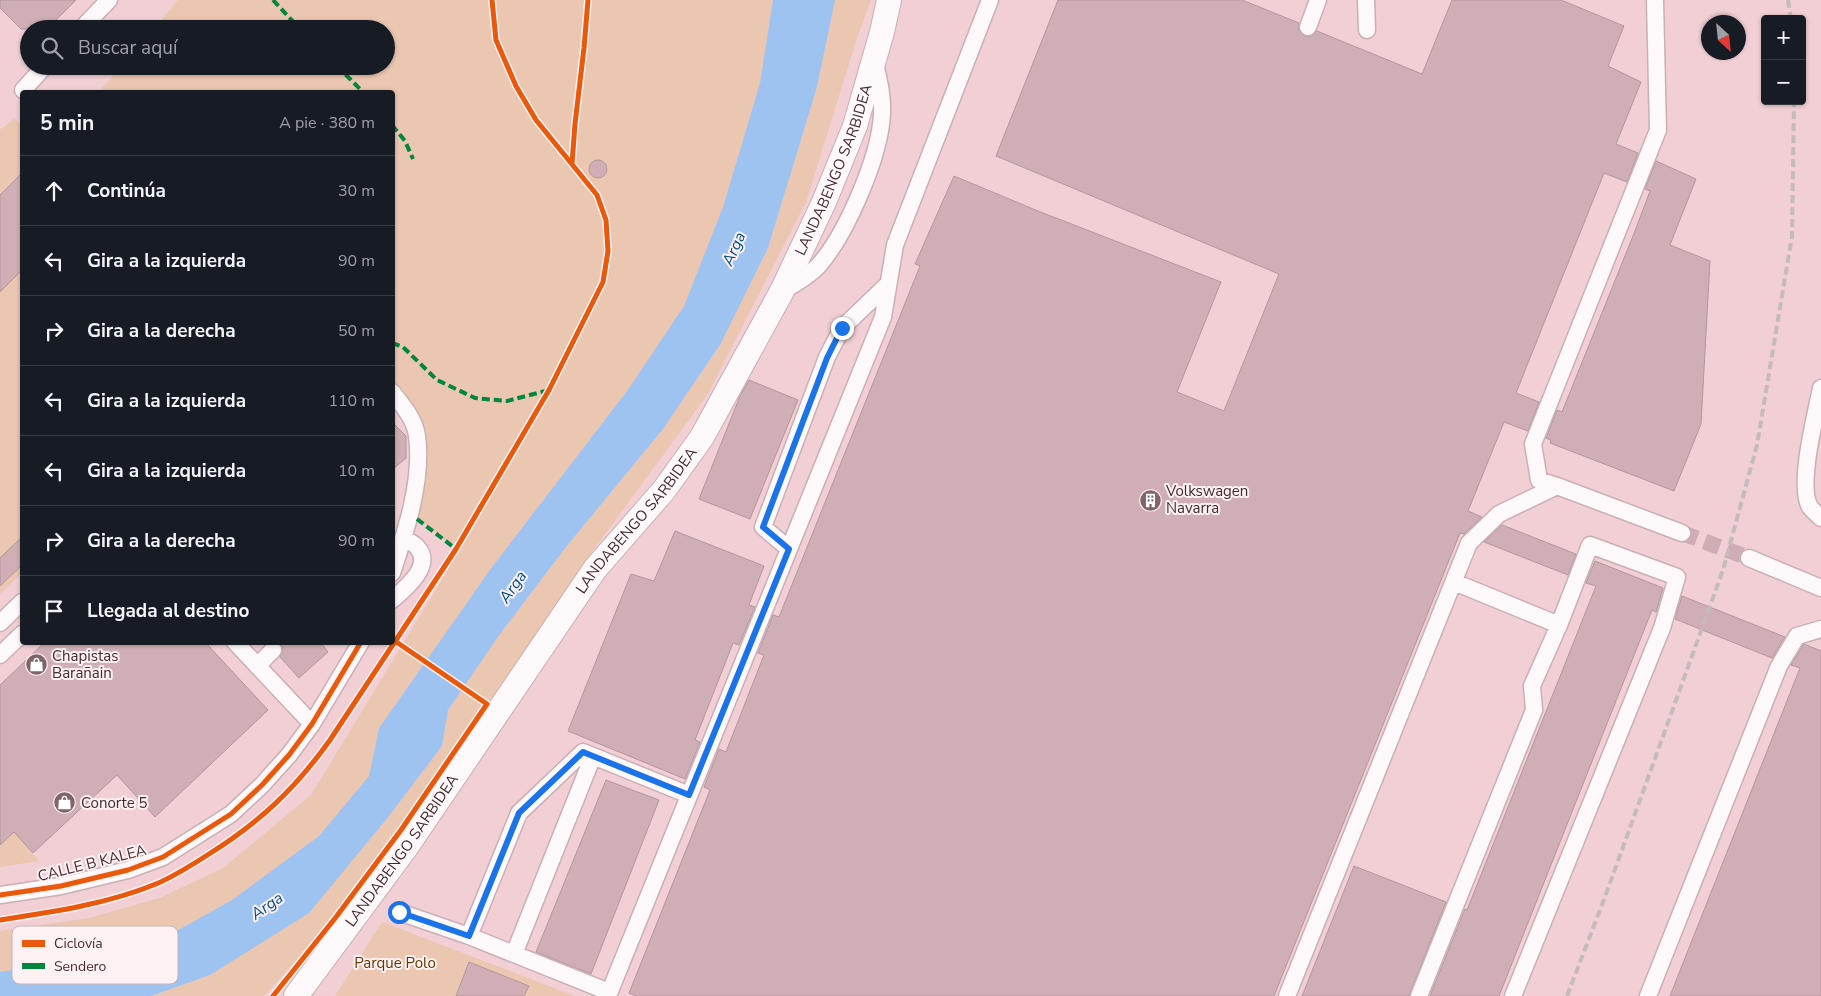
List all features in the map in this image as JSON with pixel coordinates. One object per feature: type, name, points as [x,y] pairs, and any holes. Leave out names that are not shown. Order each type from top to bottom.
[{"type":"highway","name":"LANDABENGO SARBIDEA","points":[[296,996],[407,846],[595,569],[664,490],[702,438],[782,291],[824,202],[851,134],[874,59],[889,0]]},
{"type":"street","points":[[90,20],[109,0]]},
{"type":"street","points":[[399,912],[469,936],[608,994],[883,317],[895,245],[990,0]]},
{"type":"street","points":[[1308,27],[1318,0]]},
{"type":"street","points":[[1366,0],[1367,30]]},
{"type":"street","points":[[1654,0],[1658,130],[1534,444],[1539,480],[1682,532]]},
{"type":"street","points":[[23,90],[37,75]]},
{"type":"street","points":[[789,549],[763,527],[827,358],[842,328],[888,284]]},
{"type":"street","points":[[1821,388],[1806,472],[1805,489],[1809,506],[1821,518]]},
{"type":"street","points":[[395,396],[408,414],[417,434],[415,489],[409,520],[395,564]]},
{"type":"street","points":[[1287,996],[1469,544],[1499,514],[1557,486]]},
{"type":"street","points":[[395,597],[416,577],[422,564],[422,555],[416,545],[403,539]]},
{"type":"street","points":[[1419,996],[1534,710],[1532,686],[1559,625],[1590,544],[1676,577],[1662,628],[1512,996]]},
{"type":"street","points":[[1748,558],[1821,588]]},
{"type":"street","points":[[1454,582],[1559,625]]},
{"type":"street","points":[[0,623],[20,604]]},
{"type":"street","points":[[1648,996],[1779,666],[1796,636],[1821,629]]},
{"type":"street","points":[[0,656],[20,636]]},
{"type":"street","points":[[239,645],[312,724]]},
{"type":"street","name":"CALLE B KALEA","points":[[0,895],[70,884],[128,870],[163,856],[231,814],[289,756],[312,724],[359,645]]},
{"type":"street","points":[[257,666],[273,650]]},
{"type":"street","points":[[469,936],[519,813],[583,752],[689,795]]},
{"type":"street","points":[[514,954],[593,756]]},
{"type":"green space","points":[[178,0],[773,0],[760,83],[723,207],[684,306],[627,391],[492,567],[379,728],[369,776],[319,836],[232,900],[178,930],[178,926],[34,926],[89,918],[160,898],[223,868],[311,795],[477,522],[451,545],[417,519],[426,454],[425,427],[395,384],[395,90],[101,90],[113,75],[395,75],[395,20],[161,20]]},
{"type":"green space","points":[[835,0],[871,0],[858,35],[806,202],[708,394],[592,552],[451,757],[336,917],[264,996],[151,996],[210,975],[389,816],[442,746],[448,710],[500,634],[566,547],[663,429],[720,345],[768,248],[817,87]]},
{"type":"green space","points":[[14,118],[20,124],[20,575],[0,594],[0,128],[2,129]]},
{"type":"green space","points":[[14,832],[39,861],[0,867],[0,845]]},
{"type":"green space","name":"Parque Polo","points":[[382,922],[575,996],[335,996]]},
{"type":"green space","points":[[12,929],[12,970],[0,972],[0,931]]},
{"type":"water","name":"Arga","points":[[773,0],[835,0],[817,87],[768,248],[720,345],[663,429],[566,547],[500,634],[448,710],[442,746],[389,816],[309,913],[210,975],[151,996],[0,996],[0,972],[12,970],[12,984],[178,984],[178,930],[232,900],[319,836],[369,776],[379,728],[492,567],[627,391],[684,306],[723,207],[760,83]]},
{"type":"building","points":[[0,0],[76,0],[56,20],[20,20],[20,28],[0,8]]},
{"type":"building","name":"Volkswagen Navarra","points":[[1058,0],[1242,0],[1299,23],[1298,29],[1304,36],[1310,37],[1317,31],[1422,74],[1452,0],[1561,0],[1624,26],[1608,66],[1641,82],[1616,144],[1638,153],[1627,182],[1604,173],[1516,393],[1539,402],[1528,431],[1504,422],[1468,511],[1482,517],[1464,534],[1460,533],[1274,996],[637,996],[629,993],[710,790],[704,787],[719,749],[726,752],[764,655],[758,653],[773,615],[779,617],[920,266],[915,264],[954,176],[1038,211],[1221,282],[1177,392],[1224,411],[1279,274],[996,156]]},
{"type":"building","points":[[598,160],[604,163],[607,169],[604,175],[598,178],[592,175],[589,169],[592,163]]},
{"type":"building","points":[[1656,161],[1696,179],[1670,245],[1710,261],[1701,424],[1674,491],[1550,443],[1551,440],[1546,438],[1557,410],[1562,412],[1635,231],[1650,191],[1645,189]]},
{"type":"building","points":[[20,175],[20,272],[0,292],[0,195]]},
{"type":"building","points":[[749,380],[798,400],[750,519],[699,499],[740,396]]},
{"type":"building","points":[[395,425],[406,436],[406,458],[395,467]]},
{"type":"building","points":[[1502,525],[1576,554],[1568,575],[1484,542]]},
{"type":"building","points":[[675,531],[764,566],[749,605],[755,607],[739,645],[733,643],[695,740],[700,742],[685,779],[568,731],[631,574],[654,581]]},
{"type":"building","points":[[20,539],[20,567],[0,586],[0,558]]},
{"type":"building","points":[[1595,561],[1663,588],[1656,612],[1652,610],[1499,996],[1430,996],[1465,909],[1467,910],[1596,586],[1586,583]]},
{"type":"building","points":[[1682,596],[1785,637],[1772,658],[1675,619]]},
{"type":"building","points":[[1804,644],[1821,651],[1821,996],[1670,996],[1800,668],[1791,665]]},
{"type":"building","points":[[42,645],[208,645],[268,710],[155,817],[117,775],[33,853],[14,832],[0,845],[0,685]]},
{"type":"building","points":[[281,645],[322,645],[328,652],[299,678],[280,657],[283,648]]},
{"type":"building","points":[[606,780],[659,800],[591,974],[536,952]]},
{"type":"building","points":[[1354,866],[1446,902],[1409,996],[1302,996]]},
{"type":"building","points":[[469,962],[529,986],[524,996],[456,996]]},
{"type":"tunnel","points":[[1682,533],[1749,558]]},
{"type":"railway","points":[[1788,0],[1790,15]]},
{"type":"railway","points":[[1567,996],[1605,897],[1723,570],[1757,445],[1792,236],[1794,105]]},
{"type":"marked path","points":[[273,0],[292,20]]},
{"type":"marked path","points":[[346,75],[361,90]]},
{"type":"marked path","points":[[395,129],[405,141],[413,159]]},
{"type":"marked path","points":[[395,344],[403,347],[437,380],[475,398],[507,401],[549,390]]},
{"type":"marked path","points":[[417,519],[456,549]]},
{"type":"cycle path","points":[[395,641],[456,549],[549,390],[603,282],[608,251],[606,220],[597,195],[536,120],[516,86],[496,40],[492,0]]},
{"type":"cycle path","points":[[572,164],[588,0]]},
{"type":"cycle path","points":[[273,996],[336,917],[401,830],[487,704],[395,641]]},
{"type":"cycle path","points":[[0,895],[61,886],[128,870],[163,857],[231,814],[262,785],[289,755],[312,724],[359,645]]},
{"type":"cycle path","points":[[0,920],[99,902],[137,891],[156,884],[183,870],[227,842],[276,803],[304,774],[330,740],[393,645]]},
{"type":"place","name":"Volkswagen Navarra","points":[[1150,500]]},
{"type":"place","name":"Chapistas Barañain","points":[[36,665]]},
{"type":"place","name":"Conorte 5","points":[[65,803]]},
{"type":"route","points":[[399,912],[469,936],[519,813],[583,752],[689,795],[789,549],[763,527],[827,358],[842,328]]}]
